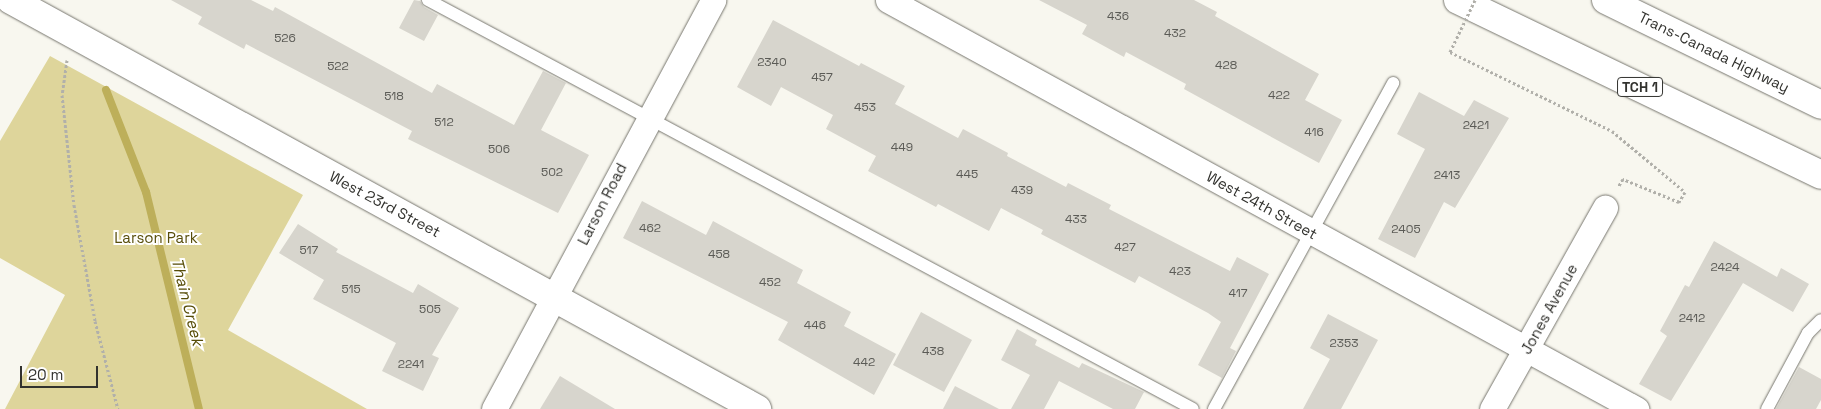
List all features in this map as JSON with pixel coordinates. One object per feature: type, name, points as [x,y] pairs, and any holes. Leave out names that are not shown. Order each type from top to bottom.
[{"type":"main road","name":"West 23rd Street","points":[[11,0],[555,296],[757,409]]},
{"type":"main road","name":"TCH 1","points":[[1458,0],[1821,175]]},
{"type":"main road","name":"Trans-Canada Highway","points":[[1606,0],[1821,105]]},
{"type":"street","name":"Larson Road","points":[[494,409],[555,296],[647,117],[713,0]]},
{"type":"street","name":"West 24th Street","points":[[888,0],[1636,409]]},
{"type":"street","name":"Jones Avenue","points":[[1492,409],[1605,208]]},
{"type":"lane","points":[[428,0],[1193,409]]},
{"type":"lane","points":[[1214,409],[1392,83]]},
{"type":"lane","points":[[1767,409],[1808,332],[1821,320]]},
{"type":"path","points":[[1475,0],[1450,52],[1612,130],[1685,192],[1679,202],[1623,178]]},
{"type":"path","points":[[71,33],[62,95],[74,205],[95,321],[118,409]]},
{"type":"green space","name":"Larson Park","points":[[50,56],[303,195],[228,330],[367,409],[5,409],[65,295],[0,258],[0,141]]},
{"type":"building","points":[[171,0],[251,0],[273,11],[275,7],[432,93],[437,84],[514,125],[543,71],[566,83],[541,130],[589,155],[558,213],[408,139],[412,131],[246,44],[244,49],[198,24],[202,17]]},
{"type":"building","points":[[414,0],[420,1],[424,7],[438,15],[424,41],[399,28]]},
{"type":"building","points":[[1039,0],[1194,0],[1217,12],[1215,16],[1319,74],[1305,100],[1342,120],[1319,163],[1184,89],[1186,84],[1126,52],[1124,57],[1082,34],[1087,25]]},
{"type":"building","points":[[773,20],[859,66],[861,63],[905,86],[895,104],[958,138],[963,129],[1008,153],[1007,156],[1066,187],[1068,183],[1111,205],[1109,209],[1230,271],[1237,257],[1269,274],[1230,348],[1236,351],[1222,378],[1198,365],[1221,322],[1208,313],[1139,276],[1135,283],[1041,234],[1043,230],[1001,208],[989,231],[938,204],[936,207],[868,171],[876,156],[826,129],[833,115],[781,87],[771,106],[737,87]]},
{"type":"building","points":[[1419,92],[1464,116],[1474,100],[1509,118],[1455,208],[1444,202],[1415,258],[1378,239],[1425,149],[1397,134]]},
{"type":"building","points":[[642,201],[706,235],[713,221],[803,270],[797,283],[851,312],[844,326],[896,354],[874,395],[778,340],[788,322],[623,238]]},
{"type":"building","points":[[298,224],[338,249],[336,252],[413,293],[418,284],[459,308],[432,355],[439,358],[423,391],[382,371],[396,343],[313,299],[324,280],[279,253]]},
{"type":"building","points":[[1714,241],[1777,277],[1781,268],[1809,284],[1793,312],[1743,283],[1671,401],[1639,384],[1667,336],[1660,331],[1685,285],[1689,287]]},
{"type":"building","points":[[921,312],[972,340],[944,392],[893,365]]},
{"type":"building","points":[[1328,314],[1378,340],[1341,409],[1303,409],[1330,359],[1310,348]]},
{"type":"building","points":[[1017,329],[1037,340],[1035,345],[1079,368],[1082,363],[1144,392],[1135,409],[1113,409],[1059,381],[1044,409],[1011,409],[1030,375],[1001,360]]},
{"type":"building","points":[[1799,367],[1821,379],[1821,400],[1816,409],[1776,409]]},
{"type":"building","points":[[560,376],[615,409],[540,409]]},
{"type":"building","points":[[955,386],[999,409],[943,409]]},
{"type":"waterway","name":"Thain Creek","points":[[106,90],[146,192],[199,409]]}]
